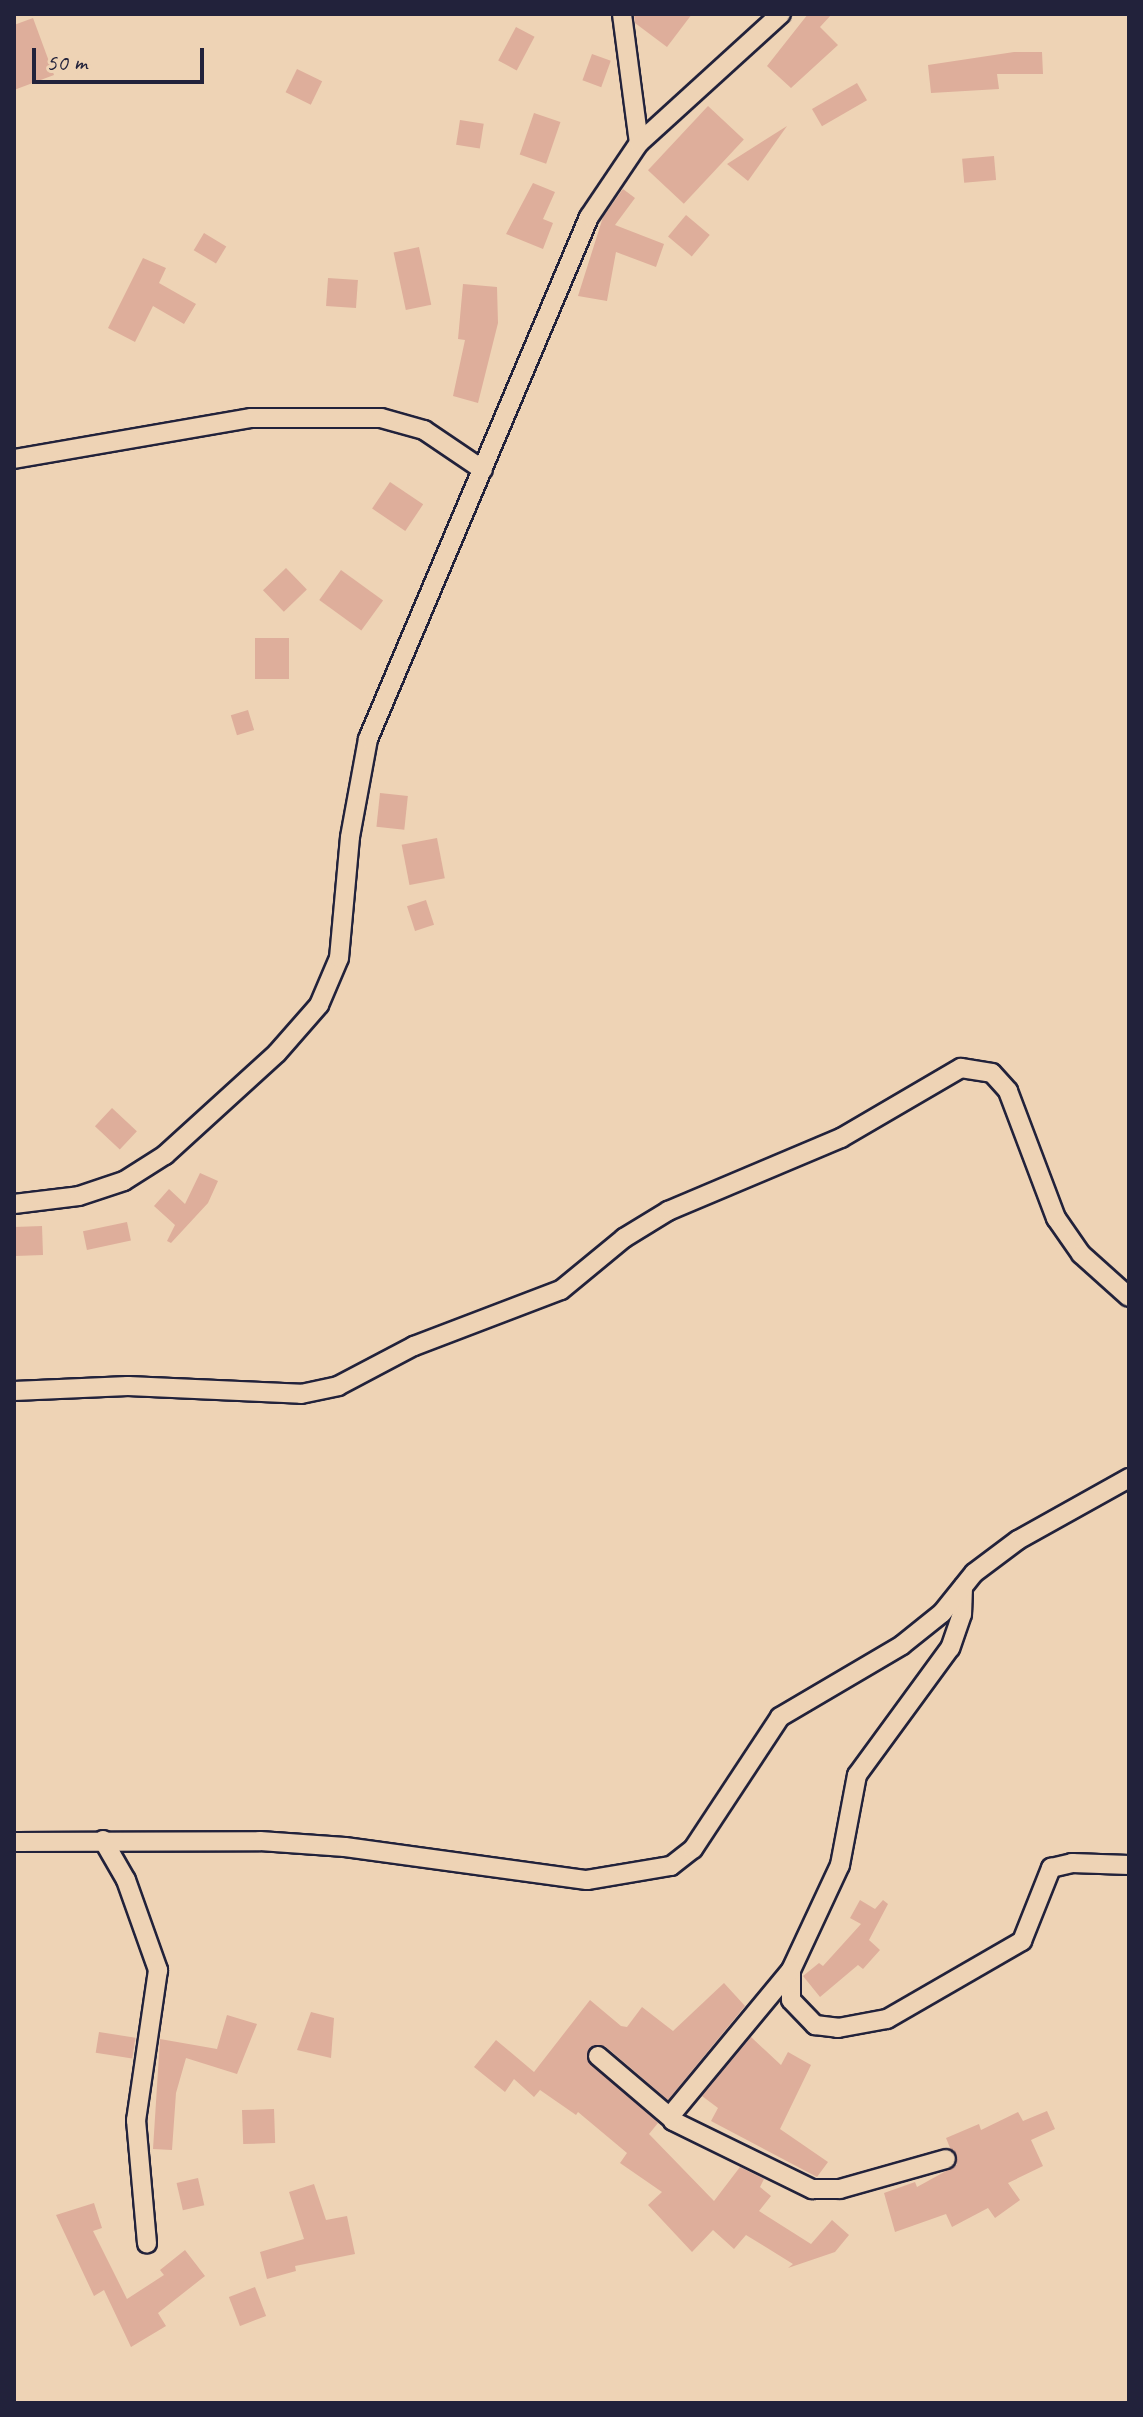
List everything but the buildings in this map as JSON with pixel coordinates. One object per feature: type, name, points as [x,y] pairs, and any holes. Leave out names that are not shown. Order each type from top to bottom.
[{"type":"street","points":[[622,14],[639,143]]},
{"type":"street","points":[[14,1204],[79,1196],[124,1181],[165,1155],[277,1053],[319,1005],[339,958],[350,837],[368,739],[589,217],[639,143],[781,14]]},
{"type":"street","points":[[14,459],[251,418],[381,418],[424,430],[483,470]]},
{"type":"street","points":[[14,1391],[128,1386],[301,1394],[338,1386],[414,1346],[561,1290],[624,1238],[668,1211],[841,1138],[928,1083],[961,1068],[992,1073],[1008,1091],[1056,1218],[1081,1254],[1129,1297]]},
{"type":"street","points":[[14,1842],[103,1840],[345,1847],[587,1880],[671,1866],[693,1849],[780,1717],[902,1645],[942,1613],[963,1587],[1018,1540],[1129,1478]]},
{"type":"street","points":[[672,2119],[791,1970],[836,1877],[857,1775],[950,1648],[962,1614],[963,1587]]},
{"type":"street","points":[[103,1840],[126,1880],[158,1970],[136,2120],[147,2244]]},
{"type":"street","points":[[791,1970],[791,2000],[815,2025],[838,2028],[887,2019],[1022,1941],[1051,1868],[1072,1863],[1129,1865]]},
{"type":"street","points":[[598,2056],[672,2119],[716,2146],[812,2189],[840,2189],[946,2159]]}]
